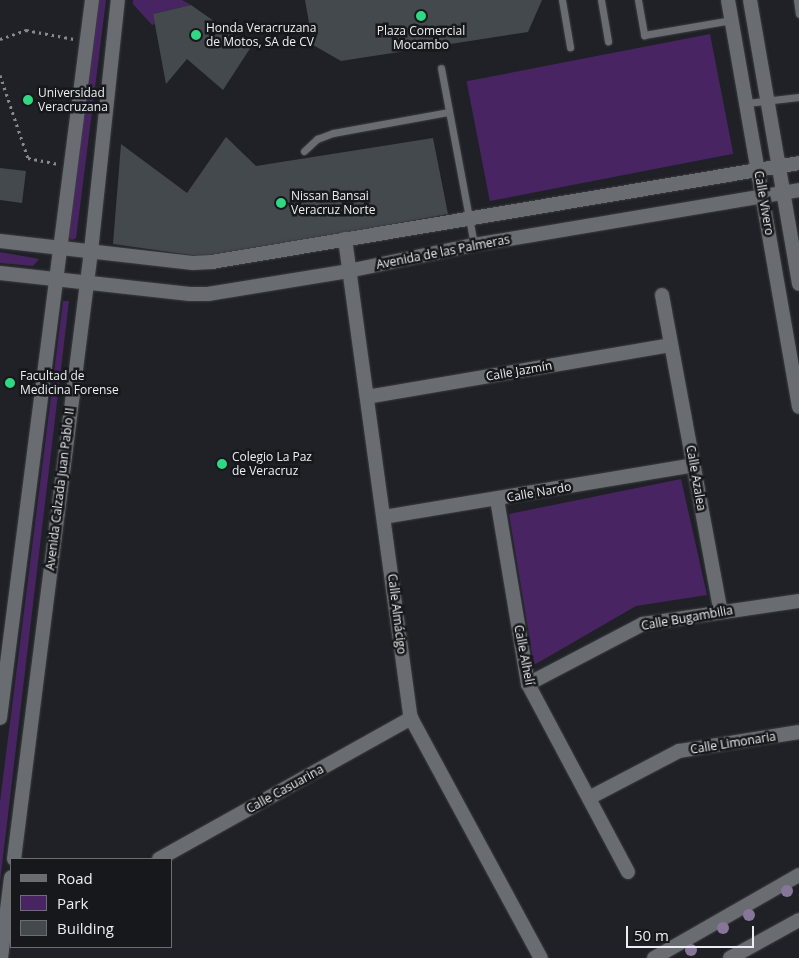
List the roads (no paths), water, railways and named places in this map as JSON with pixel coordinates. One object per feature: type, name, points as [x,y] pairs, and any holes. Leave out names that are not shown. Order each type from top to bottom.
[{"type":"street","points":[[0,718],[92,0]]},
{"type":"street","name":"Avenida Calzada Juan Pablo II","points":[[14,858],[91,251],[118,0]]},
{"type":"street","name":"Calle Vivero","points":[[728,0],[798,400]]},
{"type":"street","name":"Calle Vivero","points":[[750,0],[799,284]]},
{"type":"street","points":[[0,241],[203,263],[799,163]]},
{"type":"street","name":"Avenida de las Palmeras","points":[[0,273],[190,294],[208,294],[348,271],[474,245],[799,190]]},
{"type":"street","name":"Calle Almácigo","points":[[345,239],[411,718],[541,958]]},
{"type":"street","name":"Calle Azalea","points":[[662,295],[721,612]]},
{"type":"street","name":"Calle Jazmín","points":[[367,397],[671,345]]},
{"type":"street","name":"Calle Nardo","points":[[384,517],[694,465]]},
{"type":"street","name":"Calle Alhelí","points":[[497,499],[528,684],[628,872]]},
{"type":"street","name":"Calle Bugambilia","points":[[528,684],[643,624],[799,600]]},
{"type":"street","name":"Calle Casuarina","points":[[161,858],[411,718]]},
{"type":"street","name":"Calle Limonaria","points":[[589,798],[679,751],[799,732]]},
{"type":"street","points":[[654,958],[799,875]]},
{"type":"street","points":[[5,949],[10,890]]},
{"type":"street","points":[[730,958],[799,920]]},
{"type":"lane","points":[[562,0],[570,47]]},
{"type":"lane","points":[[601,0],[608,41]]},
{"type":"lane","points":[[638,0],[644,36],[732,20]]},
{"type":"lane","points":[[797,0],[799,14]]},
{"type":"lane","points":[[441,68],[474,245]]},
{"type":"lane","points":[[746,103],[799,97]]},
{"type":"lane","points":[[304,150],[317,139],[333,133],[449,112]]},
{"type":"place","name":"Plaza Comercial Mocambo","points":[[421,16]]},
{"type":"place","name":"Honda Veracruzana de Motos, SA de CV","points":[[196,35]]},
{"type":"place","name":"Universidad Veracruzana","points":[[28,100]]},
{"type":"place","name":"Nissan Bansai Veracruz Norte","points":[[281,203]]},
{"type":"place","name":"Facultad de Medicina Forense","points":[[10,383]]},
{"type":"place","name":"Colegio La Paz de Veracruz","points":[[222,464]]}]
